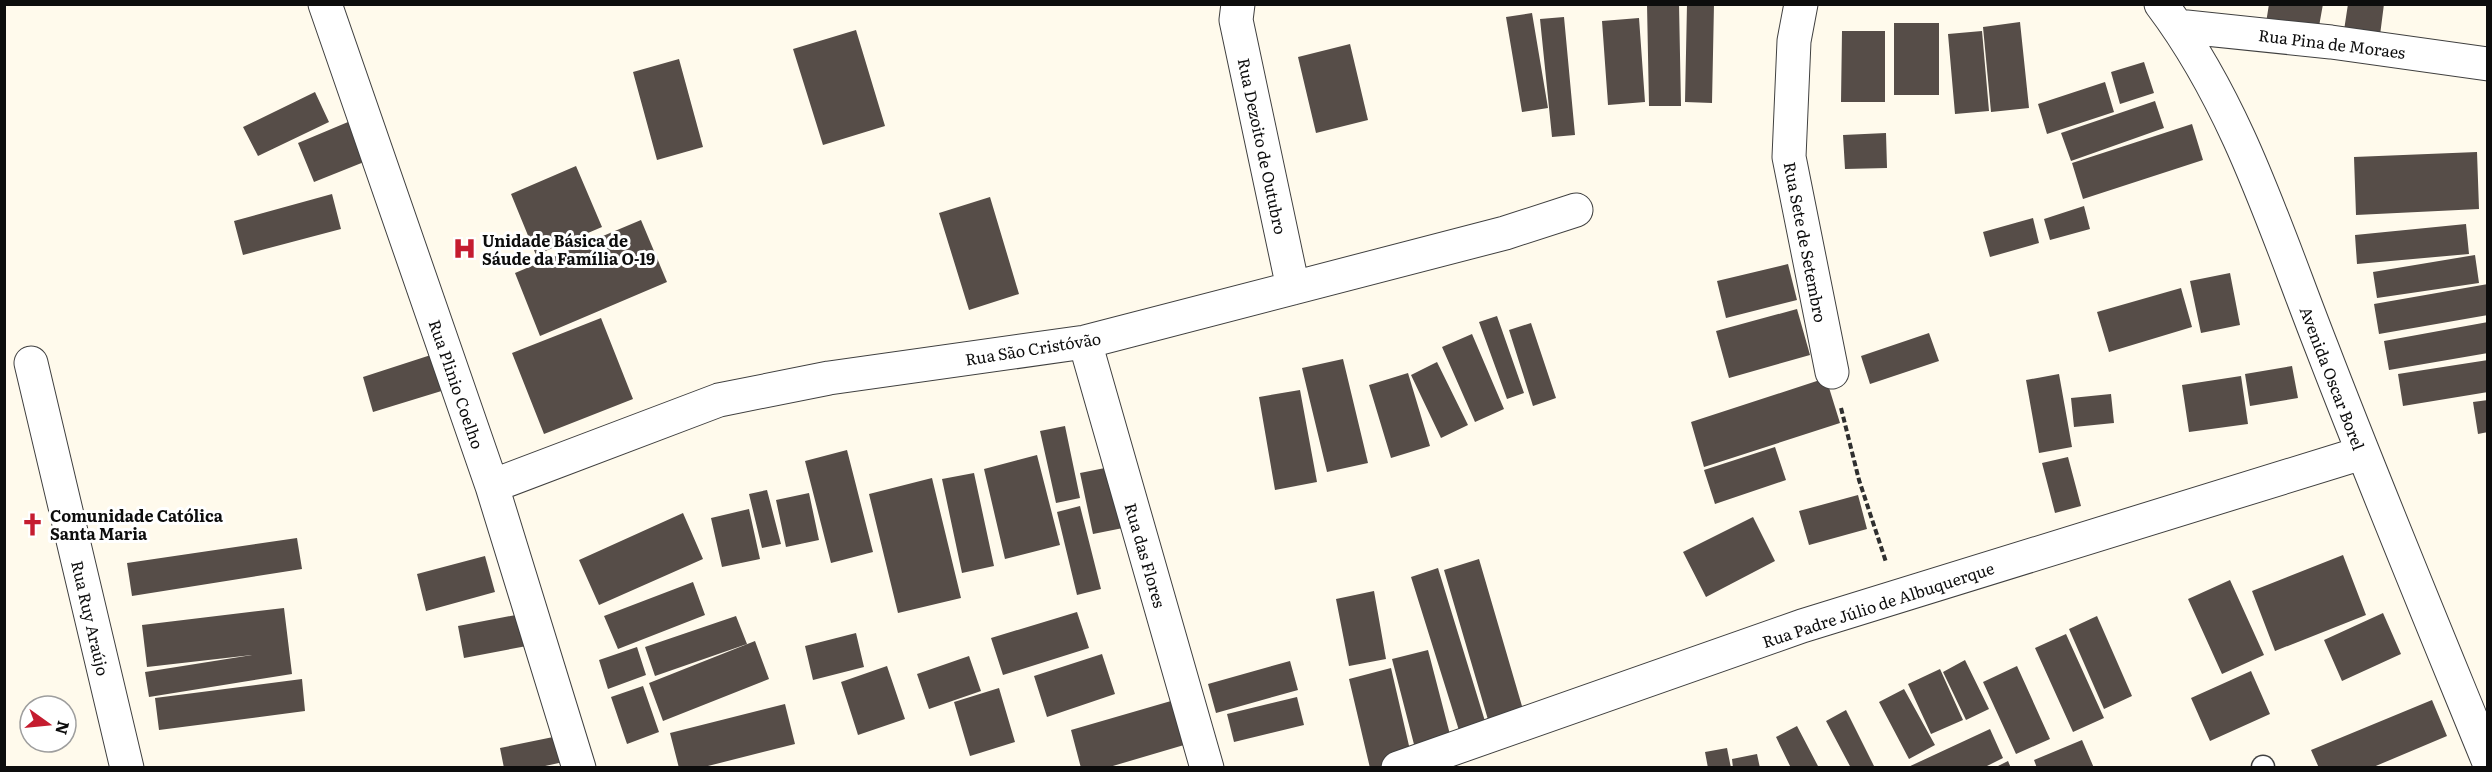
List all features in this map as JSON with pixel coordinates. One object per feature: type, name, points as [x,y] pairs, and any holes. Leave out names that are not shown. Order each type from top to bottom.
[{"type":"street","name":"Rua Plinio Coelho","points":[[325,4],[492,486],[579,768]]},
{"type":"street","name":"Rua Dezoito de Outubro","points":[[1238,4],[1236,20],[1293,288]]},
{"type":"street","name":"Rua Sete de Setembro","points":[[1801,4],[1794,41],[1789,157],[1832,372]]},
{"type":"street","name":"Rua Pina de Moraes","points":[[2169,15],[2331,42],[2487,64]]},
{"type":"street","name":"Avenida Oscar Borel","points":[[2169,15],[2208,77],[2236,130],[2362,453],[2487,760]]},
{"type":"street","name":"Rua São Cristóvão","points":[[492,486],[719,400],[829,378],[1085,342],[1506,233],[1576,210]]},
{"type":"street","name":"Rua das Flores","points":[[1085,342],[1207,768]]},
{"type":"street","name":"Rua Ruy Araújo","points":[[32,363],[127,768]]},
{"type":"street","name":"Rua Padre Júlio de Albuquerque","points":[[1398,768],[1802,626],[2362,453]]},
{"type":"path","points":[[1832,372],[1859,480],[1897,597]]},
{"type":"building","points":[[1647,4],[1679,4],[1681,106],[1649,106]]},
{"type":"building","points":[[1687,4],[1714,4],[1712,103],[1685,102]]},
{"type":"building","points":[[2269,4],[2323,4],[2318,32],[2266,23]]},
{"type":"building","points":[[2348,4],[2384,4],[2379,43],[2343,37]]},
{"type":"building","points":[[1532,13],[1548,108],[1522,112],[1506,17]]},
{"type":"building","points":[[1564,17],[1575,135],[1552,137],[1540,19]]},
{"type":"building","points":[[1639,18],[1645,102],[1608,105],[1602,21]]},
{"type":"building","points":[[2020,22],[2029,108],[1991,112],[1983,27]]},
{"type":"building","points":[[1894,23],[1939,23],[1939,95],[1894,95]]},
{"type":"building","points":[[856,30],[885,126],[823,145],[793,49]]},
{"type":"building","points":[[1842,31],[1885,31],[1885,102],[1841,102]]},
{"type":"building","points":[[1982,31],[1989,111],[1955,114],[1948,34]]},
{"type":"building","points":[[1350,44],[1368,120],[1316,133],[1298,57]]},
{"type":"building","points":[[679,59],[703,147],[657,160],[633,72]]},
{"type":"building","points":[[2144,62],[2154,93],[2120,104],[2111,72]]},
{"type":"building","points":[[2105,82],[2114,112],[2047,134],[2038,104]]},
{"type":"building","points":[[315,92],[329,122],[258,156],[243,127]]},
{"type":"building","points":[[2155,101],[2164,128],[2071,161],[2061,133]]},
{"type":"building","points":[[348,122],[364,162],[314,182],[298,143]]},
{"type":"building","points":[[2192,124],[2203,160],[2083,199],[2072,163]]},
{"type":"building","points":[[1886,133],[1887,168],[1845,169],[1843,135]]},
{"type":"building","points":[[2477,152],[2479,209],[2356,215],[2354,157]]},
{"type":"building","points":[[576,166],[602,227],[536,255],[511,194]]},
{"type":"building","points":[[332,194],[341,229],[243,255],[234,221]]},
{"type":"building","points":[[990,197],[1019,294],[969,310],[939,213]]},
{"type":"building","points":[[2084,206],[2090,229],[2050,240],[2044,219]]},
{"type":"building","points":[[2033,218],[2039,243],[1990,257],[1983,232]]},
{"type":"building","points":[[641,220],[667,282],[540,336],[515,273]]},
{"type":"building","points":[[2466,224],[2469,254],[2357,264],[2355,235]]},
{"type":"building","points":[[2475,255],[2479,283],[2377,298],[2373,272]]},
{"type":"building","points":[[1788,264],[1797,300],[1726,318],[1717,281]]},
{"type":"building","points":[[2230,273],[2240,325],[2201,333],[2190,281]]},
{"type":"building","points":[[2488,284],[2488,315],[2379,334],[2374,304]]},
{"type":"building","points":[[2181,288],[2192,327],[2109,352],[2097,312]]},
{"type":"building","points":[[1797,309],[1810,355],[1729,378],[1716,331]]},
{"type":"building","points":[[1497,316],[1524,393],[1507,399],[1479,322]]},
{"type":"building","points":[[601,318],[633,399],[544,434],[512,353]]},
{"type":"building","points":[[2488,322],[2488,353],[2389,370],[2384,341]]},
{"type":"building","points":[[1531,323],[1556,398],[1533,406],[1509,330]]},
{"type":"building","points":[[1929,333],[1939,361],[1870,384],[1861,356]]},
{"type":"building","points":[[1472,334],[1504,409],[1475,422],[1442,347]]},
{"type":"building","points":[[437,353],[448,389],[373,412],[363,377]]},
{"type":"building","points":[[1343,359],[1368,463],[1327,472],[1302,368]]},
{"type":"building","points":[[2488,360],[2488,392],[2403,406],[2398,374]]},
{"type":"building","points":[[1437,362],[1468,425],[1441,438],[1411,375]]},
{"type":"building","points":[[2292,366],[2298,398],[2250,406],[2245,374]]},
{"type":"building","points":[[1408,373],[1430,446],[1391,458],[1369,385]]},
{"type":"building","points":[[2059,374],[2072,447],[2039,453],[2026,380]]},
{"type":"building","points":[[2241,376],[2248,424],[2189,432],[2182,385]]},
{"type":"building","points":[[1826,378],[1840,423],[1704,467],[1691,422]]},
{"type":"building","points":[[1300,390],[1317,482],[1275,490],[1259,397]]},
{"type":"building","points":[[2111,394],[2114,423],[2074,427],[2071,398]]},
{"type":"building","points":[[2488,400],[2488,432],[2478,434],[2473,402]]},
{"type":"building","points":[[1065,426],[1080,498],[1056,503],[1040,431]]},
{"type":"building","points":[[1775,447],[1786,480],[1715,504],[1704,470]]},
{"type":"building","points":[[847,450],[873,552],[831,563],[805,461]]},
{"type":"building","points":[[1037,455],[1060,545],[1005,559],[984,469]]},
{"type":"building","points":[[2068,457],[2081,506],[2055,513],[2042,463]]},
{"type":"building","points":[[1115,466],[1128,527],[1093,534],[1080,473]]},
{"type":"building","points":[[974,473],[994,566],[962,573],[942,479]]},
{"type":"building","points":[[932,478],[961,598],[898,613],[869,494]]},
{"type":"building","points":[[767,490],[781,544],[762,548],[749,494]]},
{"type":"building","points":[[809,493],[819,540],[786,547],[776,500]]},
{"type":"building","points":[[1858,495],[1867,529],[1809,545],[1799,511]]},
{"type":"building","points":[[1080,506],[1101,589],[1077,595],[1057,512]]},
{"type":"building","points":[[749,509],[760,559],[722,567],[711,518]]},
{"type":"building","points":[[683,513],[703,559],[599,605],[579,560]]},
{"type":"building","points":[[1753,517],[1775,561],[1706,597],[1683,552]]},
{"type":"building","points":[[297,538],[302,569],[132,596],[127,563]]},
{"type":"building","points":[[2343,555],[2366,615],[2275,651],[2252,591]]},
{"type":"building","points":[[485,556],[495,592],[426,611],[417,574]]},
{"type":"building","points":[[1479,559],[1524,713],[1489,723],[1444,570]]},
{"type":"building","points":[[1438,568],[1488,731],[1462,740],[1411,577]]},
{"type":"building","points":[[2230,580],[2264,655],[2222,674],[2188,599]]},
{"type":"building","points":[[693,582],[705,615],[618,649],[604,616]]},
{"type":"building","points":[[1374,591],[1386,659],[1349,666],[1336,599]]},
{"type":"building","points":[[284,608],[292,674],[149,697],[145,672],[252,655],[147,667],[142,625]]},
{"type":"building","points":[[1077,612],[1089,648],[1003,675],[991,638]]},
{"type":"building","points":[[526,613],[532,645],[464,658],[458,626]]},
{"type":"building","points":[[2383,613],[2401,654],[2342,681],[2324,640]]},
{"type":"building","points":[[736,616],[747,644],[655,676],[645,647]]},
{"type":"building","points":[[2097,616],[2132,696],[2104,709],[2069,629]]},
{"type":"building","points":[[856,633],[864,667],[813,680],[805,646]]},
{"type":"building","points":[[2066,634],[2104,718],[2073,732],[2035,648]]},
{"type":"building","points":[[755,641],[769,679],[663,721],[649,683]]},
{"type":"building","points":[[637,647],[646,675],[608,689],[599,660]]},
{"type":"building","points":[[1428,650],[1453,746],[1417,756],[1392,659]]},
{"type":"building","points":[[1102,654],[1115,694],[1047,717],[1034,676]]},
{"type":"building","points":[[969,656],[981,691],[929,709],[917,674]]},
{"type":"building","points":[[1965,660],[1989,709],[1966,720],[1943,672]]},
{"type":"building","points":[[1290,661],[1298,690],[1216,713],[1208,684]]},
{"type":"building","points":[[887,666],[905,719],[858,735],[841,682]]},
{"type":"building","points":[[2017,666],[2050,739],[2016,754],[1983,682]]},
{"type":"building","points":[[1391,668],[1413,763],[1393,768],[1370,768],[1349,679]]},
{"type":"building","points":[[1940,669],[1963,720],[1931,734],[1908,684]]},
{"type":"building","points":[[2251,671],[2270,714],[2210,741],[2191,698]]},
{"type":"building","points":[[302,679],[305,711],[159,730],[155,698]]},
{"type":"building","points":[[643,686],[659,732],[627,744],[611,697]]},
{"type":"building","points":[[999,688],[1015,742],[970,756],[954,702]]},
{"type":"building","points":[[1904,689],[1935,745],[1909,759],[1879,702]]},
{"type":"building","points":[[1297,697],[1304,725],[1234,742],[1227,714]]},
{"type":"building","points":[[2432,700],[2447,736],[2371,768],[2319,768],[2311,750]]},
{"type":"building","points":[[1171,701],[1184,745],[1106,768],[1081,768],[1071,730]]},
{"type":"building","points":[[785,704],[795,744],[700,768],[679,768],[670,733]]},
{"type":"building","points":[[1846,710],[1875,768],[1851,768],[1826,721]]},
{"type":"building","points":[[1797,726],[1819,768],[1791,768],[1776,737]]},
{"type":"building","points":[[1990,729],[2003,758],[1983,768],[1906,768]]},
{"type":"building","points":[[563,735],[568,761],[536,768],[504,768],[500,748]]},
{"type":"building","points":[[2082,740],[2094,768],[2037,768],[2034,760]]},
{"type":"building","points":[[1727,748],[1731,768],[1708,768],[1705,752]]},
{"type":"building","points":[[1757,754],[1760,768],[1733,768],[1732,759]]},
{"type":"building","points":[[2008,761],[2011,768],[1994,768]]},
{"type":"place","name":"Unidade Básica de Sáude da Família O-19","points":[[464,249]]},
{"type":"place","name":"Comunidade Católica Santa Maria","points":[[32,524]]}]
